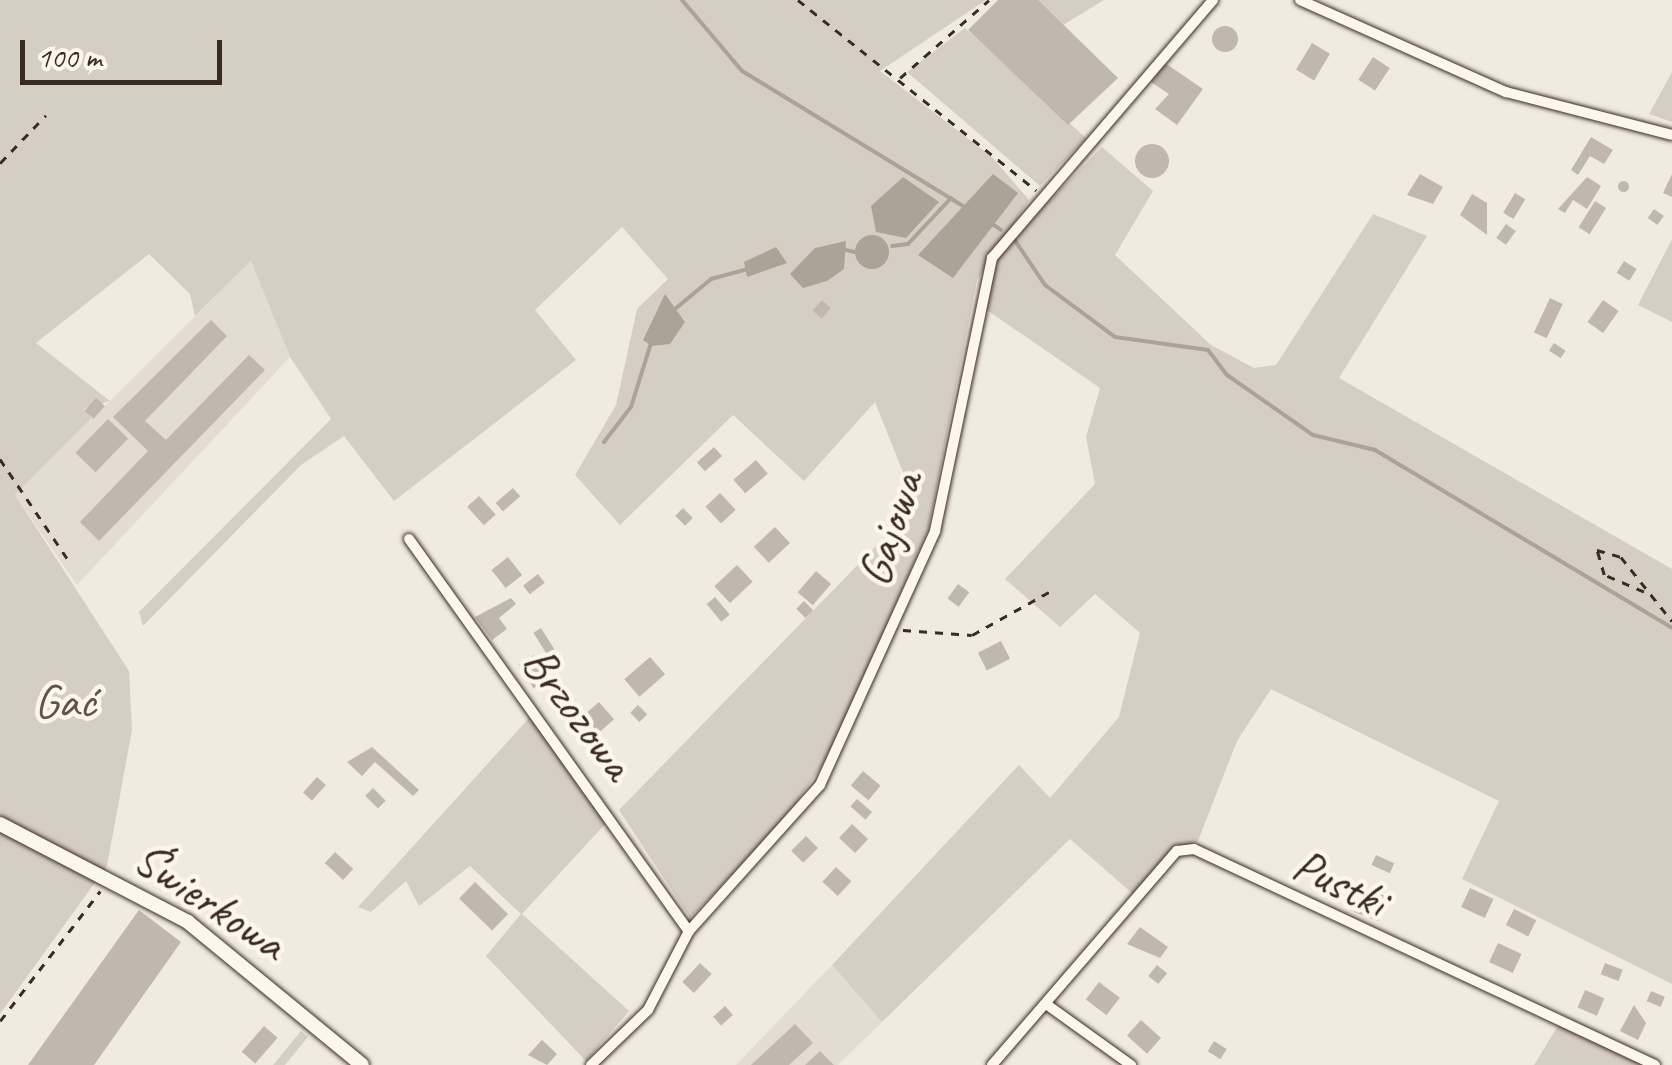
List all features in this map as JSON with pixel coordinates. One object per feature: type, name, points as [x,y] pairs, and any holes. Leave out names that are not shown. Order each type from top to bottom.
[{"type":"street","name":"Gajowa","points":[[591,1065],[648,1010],[689,931],[820,785],[935,531],[982,279],[1041,194],[1213,0]]},
{"type":"street","points":[[1300,0],[1506,92],[1672,135]]},
{"type":"street","name":"Brzozowa","points":[[409,539],[689,931]]},
{"type":"street","name":"Świerkowa","points":[[0,824],[110,877],[188,922],[362,1065]]},
{"type":"street","name":"Pustki","points":[[992,1065],[1178,851],[1194,849],[1655,1065]]},
{"type":"street","points":[[1046,1004],[1132,1065]]},
{"type":"path","points":[[798,0],[1041,194]]},
{"type":"path","points":[[899,79],[988,0]]},
{"type":"path","points":[[0,163],[46,115]]},
{"type":"path","points":[[0,460],[68,558]]},
{"type":"path","points":[[1644,592],[1604,575],[1597,550],[1621,557],[1644,592],[1672,622]]},
{"type":"path","points":[[891,634],[990,630],[1049,592]]},
{"type":"path","points":[[0,1020],[110,877]]},
{"type":"shaded area","points":[[993,174],[1018,193],[953,278],[918,255]]},
{"type":"shaded area","points":[[903,177],[939,202],[906,238],[876,232],[871,206]]},
{"type":"shaded area","points":[[872,235],[884,240],[889,252],[884,264],[872,269],[860,264],[855,252],[860,240]]},
{"type":"shaded area","points":[[846,241],[844,269],[827,281],[803,288],[790,274],[815,248]]},
{"type":"shaded area","points":[[776,247],[787,263],[747,277],[744,262]]},
{"type":"shaded area","points":[[251,261],[290,357],[77,585],[15,495]]},
{"type":"shaded area","points":[[665,294],[685,322],[670,344],[652,346],[643,340]]},
{"type":"shaded area","points":[[832,965],[882,1022],[838,1065],[736,1065]]},
{"type":"green space","name":"Gać","points":[[0,0],[986,0],[880,71],[992,157],[1029,200],[977,280],[928,531],[829,756],[778,828],[690,918],[619,810],[916,505],[875,402],[804,481],[733,415],[620,525],[575,475],[616,405],[637,309],[668,279],[622,227],[535,310],[576,360],[394,501],[344,436],[301,465],[143,626],[139,612],[331,419],[290,357],[251,261],[195,316],[190,294],[149,254],[36,343],[110,401],[84,409],[92,418],[15,495],[129,671],[132,730],[107,866],[0,1014]]},
{"type":"green space","points":[[1004,0],[1104,0],[1042,38]]},
{"type":"green space","points":[[965,28],[1086,138],[1040,186],[907,72]]},
{"type":"green space","points":[[1672,72],[1672,122],[1649,114]]},
{"type":"green space","points":[[1102,147],[1153,191],[1115,255],[1211,345],[1254,368],[1276,365],[1373,214],[1427,236],[1339,378],[1672,569],[1672,984],[1462,879],[1499,801],[1271,689],[1237,741],[1198,841],[1169,854],[1133,894],[1070,839],[882,1022],[832,965],[1019,765],[1050,798],[1119,717],[1140,633],[1095,594],[1060,627],[1005,579],[1095,484],[1086,437],[1100,388],[981,306],[1002,249]]},
{"type":"green space","points":[[1672,239],[1672,322],[1638,305]]},
{"type":"green space","points":[[530,717],[608,821],[522,914],[629,1011],[586,1061],[486,956],[521,914],[470,866],[419,906],[406,881],[371,912],[358,907]]},
{"type":"green space","points":[[1559,1024],[1642,1065],[1534,1065]]},
{"type":"green space","points":[[301,1031],[308,1037],[285,1065],[273,1065]]},
{"type":"building","points":[[998,0],[1038,0],[1118,78],[1068,125],[968,30]]},
{"type":"building","points":[[1225,26],[1234,30],[1238,39],[1234,48],[1225,52],[1216,48],[1212,39],[1216,30]]},
{"type":"building","points":[[1312,43],[1330,54],[1314,80],[1296,70]]},
{"type":"building","points":[[1373,57],[1390,68],[1375,91],[1358,80]]},
{"type":"building","points":[[1165,63],[1203,89],[1177,125],[1155,109],[1169,94],[1151,82]]},
{"type":"building","points":[[1591,137],[1613,150],[1604,164],[1590,156],[1578,175],[1571,170]]},
{"type":"building","points":[[1152,144],[1164,149],[1169,161],[1164,173],[1152,178],[1140,173],[1135,161],[1140,149]]},
{"type":"building","points":[[1420,174],[1443,187],[1433,204],[1407,195]]},
{"type":"building","points":[[1672,174],[1672,197],[1663,193]]},
{"type":"building","points":[[1587,177],[1601,186],[1587,209],[1573,200],[1565,213],[1558,209]]},
{"type":"building","points":[[1623,180],[1629,186],[1623,192],[1617,186]]},
{"type":"building","points":[[1515,193],[1525,199],[1513,219],[1503,213]]},
{"type":"building","points":[[1472,194],[1487,203],[1487,235],[1460,215]]},
{"type":"building","points":[[1595,201],[1606,208],[1590,234],[1579,227]]},
{"type":"building","points":[[1654,209],[1664,216],[1658,225],[1648,218]]},
{"type":"building","points":[[1506,224],[1516,231],[1506,245],[1496,238]]},
{"type":"building","points":[[1624,261],[1637,269],[1629,281],[1617,273]]},
{"type":"building","points":[[1550,298],[1563,304],[1547,338],[1534,332]]},
{"type":"building","points":[[822,300],[831,308],[822,318],[813,310]]},
{"type":"building","points":[[1603,300],[1619,311],[1603,333],[1588,322]]},
{"type":"building","points":[[211,320],[227,336],[145,421],[166,440],[249,355],[265,370],[99,541],[80,522],[148,451],[113,417]]},
{"type":"building","points":[[1554,343],[1566,351],[1561,358],[1549,350]]},
{"type":"building","points":[[96,398],[105,406],[94,419],[85,411]]},
{"type":"building","points":[[108,419],[128,438],[95,472],[75,453]]},
{"type":"building","points":[[714,447],[722,456],[705,471],[697,462]]},
{"type":"building","points":[[756,460],[768,474],[745,493],[733,480]]},
{"type":"building","points":[[513,488],[520,496],[503,511],[496,503]]},
{"type":"building","points":[[720,493],[736,510],[721,523],[705,507]]},
{"type":"building","points":[[479,496],[496,515],[484,525],[467,507]]},
{"type":"building","points":[[683,508],[693,518],[685,526],[675,516]]},
{"type":"building","points":[[775,527],[790,543],[769,563],[754,547]]},
{"type":"building","points":[[508,557],[522,575],[506,588],[491,570]]},
{"type":"building","points":[[737,565],[753,582],[730,603],[714,586]]},
{"type":"building","points":[[816,571],[831,584],[813,605],[798,592]]},
{"type":"building","points":[[538,574],[545,583],[530,594],[523,586]]},
{"type":"building","points":[[958,584],[969,592],[959,607],[947,599]]},
{"type":"building","points":[[715,597],[730,615],[721,622],[707,604]]},
{"type":"building","points":[[511,598],[516,604],[499,618],[507,629],[492,640],[475,617]]},
{"type":"building","points":[[804,601],[813,610],[805,618],[796,609]]},
{"type":"building","points":[[541,628],[554,649],[547,654],[533,633]]},
{"type":"building","points":[[1001,641],[1010,659],[987,671],[978,653]]},
{"type":"building","points":[[534,655],[549,679],[534,688],[519,665]]},
{"type":"building","points":[[650,657],[665,674],[639,697],[624,679]]},
{"type":"building","points":[[599,702],[614,719],[588,742],[573,724]]},
{"type":"building","points":[[638,705],[647,714],[639,722],[630,713]]},
{"type":"building","points":[[372,747],[419,790],[413,796],[375,762],[362,776],[347,762]]},
{"type":"building","points":[[863,771],[881,786],[868,800],[851,786]]},
{"type":"building","points":[[317,777],[326,785],[312,801],[303,793]]},
{"type":"building","points":[[373,788],[386,801],[378,809],[365,796]]},
{"type":"building","points":[[857,799],[872,812],[866,820],[850,807]]},
{"type":"building","points":[[852,824],[868,839],[855,853],[839,838]]},
{"type":"building","points":[[806,836],[818,848],[803,863],[791,851]]},
{"type":"building","points":[[335,852],[353,869],[343,880],[325,863]]},
{"type":"building","points":[[1376,855],[1394,863],[1390,873],[1372,865]]},
{"type":"building","points":[[836,867],[851,881],[838,896],[822,882]]},
{"type":"building","points":[[475,882],[508,914],[492,930],[459,899]]},
{"type":"building","points":[[1470,888],[1494,899],[1485,918],[1461,907]]},
{"type":"building","points":[[1380,894],[1388,897],[1378,921],[1354,912],[1361,895],[1377,902]]},
{"type":"building","points":[[1514,909],[1536,920],[1528,936],[1506,925]]},
{"type":"building","points":[[139,910],[181,942],[94,1065],[28,1065]]},
{"type":"building","points":[[1140,927],[1168,947],[1160,958],[1127,944]]},
{"type":"building","points":[[1498,943],[1522,954],[1513,973],[1489,962]]},
{"type":"building","points":[[700,963],[712,974],[694,993],[682,982]]},
{"type":"building","points":[[1605,963],[1623,970],[1618,981],[1601,974]]},
{"type":"building","points":[[1157,965],[1167,973],[1158,984],[1148,976]]},
{"type":"building","points":[[1099,982],[1120,998],[1107,1015],[1086,1000]]},
{"type":"building","points":[[1585,990],[1604,998],[1597,1016],[1578,1007]]},
{"type":"building","points":[[1651,991],[1665,997],[1661,1007],[1647,1001]]},
{"type":"building","points":[[1634,1005],[1646,1023],[1638,1040],[1620,1031]]},
{"type":"building","points":[[725,1006],[733,1015],[721,1026],[713,1017]]},
{"type":"building","points":[[1141,1020],[1161,1038],[1147,1054],[1127,1036]]},
{"type":"building","points":[[795,1024],[813,1043],[789,1065],[751,1065]]},
{"type":"building","points":[[264,1026],[278,1038],[255,1063],[242,1052]]},
{"type":"building","points":[[542,1040],[557,1054],[547,1065],[528,1055]]},
{"type":"building","points":[[1214,1041],[1227,1049],[1220,1059],[1208,1051]]},
{"type":"building","points":[[820,1051],[834,1065],[805,1065]]},
{"type":"waterway","points":[[682,0],[742,71],[965,207]]},
{"type":"waterway","points":[[892,246],[908,244],[951,198]]},
{"type":"waterway","points":[[991,223],[1001,230]]},
{"type":"waterway","points":[[1014,239],[1045,285],[1115,337],[1208,350],[1227,375],[1313,435],[1375,450],[1672,628]]},
{"type":"waterway","points":[[846,250],[855,252]]},
{"type":"waterway","points":[[675,309],[711,279],[745,270]]},
{"type":"waterway","points":[[604,442],[631,407],[652,340]]}]
